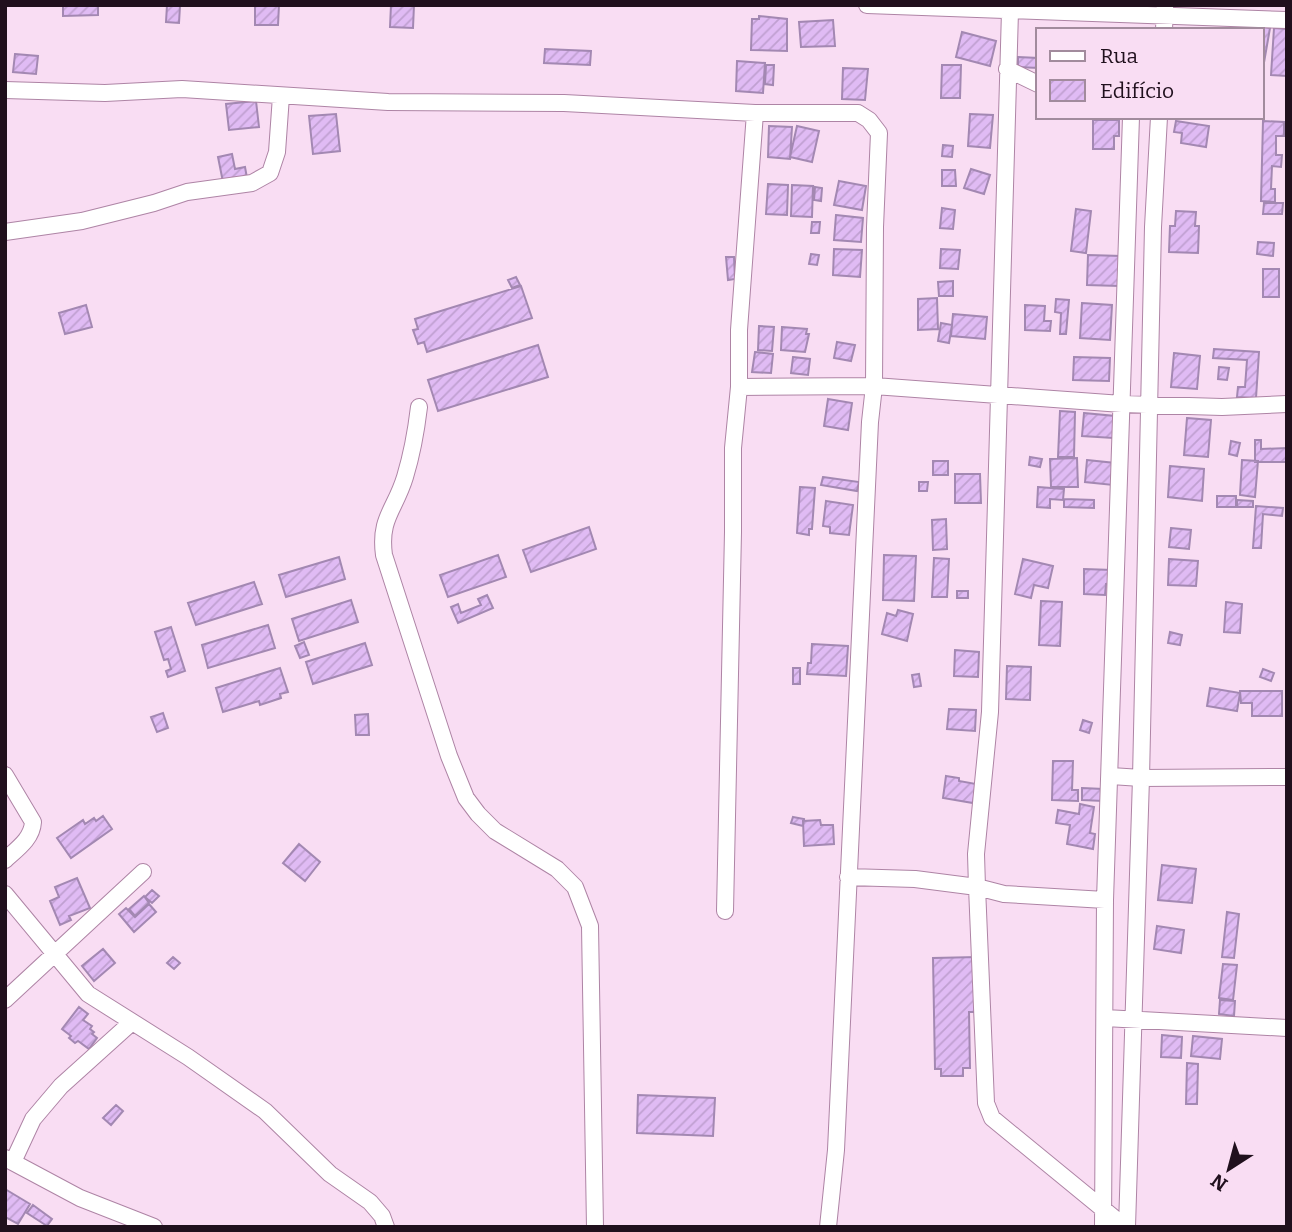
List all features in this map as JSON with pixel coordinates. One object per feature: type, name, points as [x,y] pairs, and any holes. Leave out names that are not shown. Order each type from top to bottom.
[{"type":"street","points":[[867,5],[1287,20]]},
{"type":"street","points":[[1010,11],[990,712],[976,854],[986,1102],[992,1118],[1104,1218],[1126,1227],[1135,1019],[1153,226],[1159,119]]},
{"type":"street","points":[[1007,69],[1036,83]]},
{"type":"street","points":[[5,90],[105,93],[181,89],[388,102],[564,103],[755,113],[858,113],[869,120],[878,133],[874,386],[870,422],[835,1150],[828,1227]]},
{"type":"street","points":[[5,232],[82,221],[187,192],[252,183],[270,173],[277,152],[281,96]]},
{"type":"street","points":[[725,911],[733,448],[755,113]]},
{"type":"street","points":[[1104,1218],[1105,900],[1131,119]]},
{"type":"street","points":[[1127,229],[1153,226]]},
{"type":"street","points":[[739,387],[874,386],[1150,406],[1287,404]]},
{"type":"street","points":[[419,407],[414,446],[404,481],[384,523],[384,555],[449,755],[467,798],[495,831],[557,869],[575,887],[590,926],[595,1227]]},
{"type":"street","points":[[5,775],[33,822],[27,839],[5,860]]},
{"type":"street","points":[[1111,776],[1287,777]]},
{"type":"street","points":[[5,1000],[143,872]]},
{"type":"street","points":[[848,877],[915,878],[1004,894],[1105,900]]},
{"type":"street","points":[[5,894],[52,954],[88,994],[211,1072],[265,1111],[330,1174],[370,1202],[382,1216],[386,1227]]},
{"type":"street","points":[[1105,1018],[1287,1028]]},
{"type":"street","points":[[132,1022],[61,1086],[33,1119],[9,1160],[80,1198],[155,1227]]},
{"type":"building","points":[[63,5],[98,5],[98,15],[63,16]]},
{"type":"building","points":[[167,5],[180,6],[179,23],[166,22]]},
{"type":"building","points":[[255,5],[279,5],[278,25],[255,25]]},
{"type":"building","points":[[391,5],[414,5],[413,28],[390,27]]},
{"type":"building","points":[[759,16],[787,19],[787,51],[751,50],[752,19],[759,19]]},
{"type":"building","points":[[833,20],[835,46],[801,47],[799,22]]},
{"type":"building","points":[[1256,26],[1270,28],[1264,62],[1264,28]]},
{"type":"building","points":[[1274,28],[1287,29],[1287,76],[1271,75]]},
{"type":"building","points":[[962,32],[996,41],[990,66],[956,57]]},
{"type":"building","points":[[545,49],[591,51],[590,65],[544,63]]},
{"type":"building","points":[[15,54],[38,56],[36,74],[13,72]]},
{"type":"building","points":[[1018,57],[1036,58],[1036,68],[1018,67]]},
{"type":"building","points":[[737,61],[765,63],[763,93],[736,91]]},
{"type":"building","points":[[766,65],[774,65],[773,85],[765,84]]},
{"type":"building","points":[[942,65],[961,65],[960,98],[941,98]]},
{"type":"building","points":[[843,68],[868,69],[865,100],[842,99]]},
{"type":"building","points":[[256,101],[259,127],[229,130],[226,104]]},
{"type":"building","points":[[336,114],[340,151],[313,154],[309,116]]},
{"type":"building","points":[[970,114],[993,115],[990,148],[968,146]]},
{"type":"building","points":[[1093,120],[1119,120],[1119,136],[1114,136],[1114,149],[1093,149]]},
{"type":"building","points":[[1176,121],[1209,126],[1206,147],[1181,143],[1182,133],[1174,132]]},
{"type":"building","points":[[1263,121],[1284,122],[1284,136],[1276,136],[1276,155],[1282,155],[1281,167],[1272,166],[1271,189],[1275,189],[1275,202],[1261,201]]},
{"type":"building","points":[[769,126],[792,127],[790,159],[768,157]]},
{"type":"building","points":[[797,126],[819,131],[812,162],[790,157]]},
{"type":"building","points":[[943,145],[953,146],[952,157],[942,156]]},
{"type":"building","points":[[232,154],[235,169],[245,167],[247,178],[223,182],[218,157]]},
{"type":"building","points":[[971,169],[990,175],[984,194],[964,188]]},
{"type":"building","points":[[942,170],[955,170],[956,186],[942,186]]},
{"type":"building","points":[[839,181],[866,186],[862,210],[834,205]]},
{"type":"building","points":[[768,184],[788,185],[787,215],[766,214]]},
{"type":"building","points":[[792,185],[813,186],[812,217],[791,216]]},
{"type":"building","points":[[815,187],[822,188],[821,201],[814,200]]},
{"type":"building","points":[[1264,203],[1283,203],[1282,214],[1263,214]]},
{"type":"building","points":[[942,208],[955,210],[953,229],[940,228]]},
{"type":"building","points":[[1076,209],[1091,211],[1086,253],[1071,251]]},
{"type":"building","points":[[1176,211],[1196,212],[1195,226],[1199,226],[1198,253],[1169,252],[1170,226],[1175,226]]},
{"type":"building","points":[[836,215],[863,218],[861,242],[834,240]]},
{"type":"building","points":[[812,222],[820,222],[819,233],[811,233]]},
{"type":"building","points":[[1258,242],[1274,243],[1273,256],[1257,254]]},
{"type":"building","points":[[834,249],[862,250],[860,277],[833,275]]},
{"type":"building","points":[[941,249],[960,250],[958,269],[940,268]]},
{"type":"building","points":[[811,254],[819,255],[817,265],[809,264]]},
{"type":"building","points":[[1088,255],[1121,256],[1119,286],[1087,285]]},
{"type":"building","points":[[726,257],[734,257],[735,279],[728,280]]},
{"type":"building","points":[[1263,269],[1279,269],[1279,297],[1263,297]]},
{"type":"building","points":[[516,277],[520,285],[512,288],[508,280]]},
{"type":"building","points":[[953,281],[953,296],[939,296],[938,282]]},
{"type":"building","points":[[521,286],[532,318],[427,352],[424,342],[418,344],[413,330],[418,329],[415,319]]},
{"type":"building","points":[[937,298],[938,329],[918,330],[918,299]]},
{"type":"building","points":[[1056,299],[1069,300],[1066,334],[1060,334],[1061,313],[1055,312]]},
{"type":"building","points":[[1082,303],[1112,305],[1110,340],[1080,338]]},
{"type":"building","points":[[86,305],[92,327],[65,334],[59,313]]},
{"type":"building","points":[[1025,305],[1045,306],[1044,321],[1051,321],[1050,331],[1025,330]]},
{"type":"building","points":[[953,314],[987,317],[985,339],[951,336]]},
{"type":"building","points":[[941,323],[952,325],[949,343],[938,341]]},
{"type":"building","points":[[759,326],[774,327],[772,351],[758,350]]},
{"type":"building","points":[[782,327],[807,329],[806,334],[809,334],[805,352],[781,350]]},
{"type":"building","points":[[837,342],[855,345],[851,361],[834,358]]},
{"type":"building","points":[[538,345],[548,377],[438,411],[428,380]]},
{"type":"building","points":[[1214,349],[1259,352],[1256,398],[1237,397],[1238,387],[1245,387],[1247,360],[1213,358]]},
{"type":"building","points":[[755,352],[773,354],[771,373],[752,372]]},
{"type":"building","points":[[1174,353],[1200,356],[1197,389],[1171,387]]},
{"type":"building","points":[[793,357],[810,359],[808,375],[791,373]]},
{"type":"building","points":[[1074,357],[1110,358],[1109,381],[1073,380]]},
{"type":"building","points":[[1219,367],[1229,368],[1227,380],[1218,379]]},
{"type":"building","points":[[828,399],[852,403],[848,430],[824,426]]},
{"type":"building","points":[[1060,411],[1075,412],[1074,457],[1058,457]]},
{"type":"building","points":[[1084,413],[1115,416],[1113,438],[1082,436]]},
{"type":"building","points":[[1187,418],[1211,420],[1208,457],[1184,455]]},
{"type":"building","points":[[1255,440],[1261,440],[1261,449],[1287,448],[1287,462],[1255,462]]},
{"type":"building","points":[[1231,441],[1240,443],[1237,456],[1229,454]]},
{"type":"building","points":[[1030,457],[1042,459],[1040,467],[1029,465]]},
{"type":"building","points":[[1077,458],[1078,487],[1051,487],[1050,459]]},
{"type":"building","points":[[1087,460],[1115,463],[1113,485],[1085,482]]},
{"type":"building","points":[[1242,460],[1258,461],[1255,497],[1240,495]]},
{"type":"building","points":[[933,461],[948,461],[948,475],[933,475]]},
{"type":"building","points":[[1170,466],[1204,469],[1202,501],[1168,497]]},
{"type":"building","points":[[955,474],[980,474],[981,503],[955,503]]},
{"type":"building","points":[[823,477],[859,482],[857,491],[821,485]]},
{"type":"building","points":[[919,482],[928,482],[927,491],[919,491]]},
{"type":"building","points":[[800,487],[815,488],[812,529],[809,529],[809,535],[797,533]]},
{"type":"building","points":[[1038,487],[1064,489],[1063,500],[1050,499],[1050,508],[1037,507]]},
{"type":"building","points":[[1217,496],[1236,496],[1236,507],[1217,507]]},
{"type":"building","points":[[1064,499],[1094,500],[1094,508],[1064,507]]},
{"type":"building","points":[[1237,500],[1253,501],[1253,507],[1237,507]]},
{"type":"building","points":[[826,501],[853,505],[849,535],[830,533],[830,527],[823,526]]},
{"type":"building","points":[[1256,506],[1283,508],[1282,516],[1263,514],[1261,548],[1253,548]]},
{"type":"building","points":[[946,519],[947,549],[933,550],[932,520]]},
{"type":"building","points":[[589,527],[596,549],[531,572],[523,550]]},
{"type":"building","points":[[1171,528],[1191,530],[1189,549],[1169,547]]},
{"type":"building","points":[[498,555],[506,577],[448,597],[440,575]]},
{"type":"building","points":[[884,555],[916,556],[914,601],[883,600]]},
{"type":"building","points":[[339,557],[345,579],[286,597],[279,575]]},
{"type":"building","points":[[934,558],[949,559],[947,597],[932,597]]},
{"type":"building","points":[[1023,559],[1053,566],[1048,588],[1034,585],[1031,598],[1015,594]]},
{"type":"building","points":[[1169,559],[1198,561],[1196,586],[1168,585]]},
{"type":"building","points":[[1084,569],[1112,570],[1112,584],[1106,584],[1105,595],[1084,594]]},
{"type":"building","points":[[254,582],[262,604],[196,625],[188,603]]},
{"type":"building","points":[[957,591],[968,591],[968,598],[957,598]]},
{"type":"building","points":[[487,595],[493,608],[458,623],[451,607],[458,604],[461,613],[481,605],[478,599]]},
{"type":"building","points":[[351,600],[358,622],[299,641],[292,619]]},
{"type":"building","points":[[1041,601],[1062,602],[1060,646],[1039,645]]},
{"type":"building","points":[[1226,602],[1242,604],[1240,633],[1224,632]]},
{"type":"building","points":[[898,610],[913,614],[907,641],[882,634],[887,613],[896,616]]},
{"type":"building","points":[[268,625],[275,648],[208,668],[202,645]]},
{"type":"building","points":[[171,627],[185,671],[168,677],[166,671],[171,669],[168,659],[164,660],[155,632]]},
{"type":"building","points":[[1170,632],[1182,635],[1180,645],[1168,643]]},
{"type":"building","points":[[304,642],[309,655],[300,658],[295,646]]},
{"type":"building","points":[[365,643],[372,665],[313,684],[306,662]]},
{"type":"building","points":[[812,644],[848,646],[846,676],[807,674],[808,663],[811,663]]},
{"type":"building","points":[[955,650],[979,652],[978,677],[954,676]]},
{"type":"building","points":[[1007,666],[1031,667],[1030,700],[1006,699]]},
{"type":"building","points":[[280,668],[288,692],[280,694],[281,698],[260,705],[259,701],[223,712],[216,688]]},
{"type":"building","points":[[793,668],[800,668],[800,684],[793,684]]},
{"type":"building","points":[[1263,669],[1274,673],[1271,681],[1260,677]]},
{"type":"building","points":[[919,674],[921,686],[914,687],[912,675]]},
{"type":"building","points":[[1210,688],[1240,693],[1237,711],[1207,706]]},
{"type":"building","points":[[1240,691],[1282,691],[1282,716],[1252,716],[1252,703],[1241,703]]},
{"type":"building","points":[[949,709],[976,710],[975,731],[947,729]]},
{"type":"building","points":[[163,713],[168,728],[157,732],[151,717]]},
{"type":"building","points":[[368,714],[369,735],[356,735],[355,715]]},
{"type":"building","points":[[1083,720],[1092,723],[1089,733],[1080,730]]},
{"type":"building","points":[[1053,761],[1073,761],[1072,790],[1078,790],[1078,801],[1052,800]]},
{"type":"building","points":[[946,776],[976,784],[973,803],[943,798]]},
{"type":"building","points":[[1082,788],[1103,789],[1103,801],[1082,800]]},
{"type":"building","points":[[1080,804],[1094,807],[1090,833],[1095,834],[1093,849],[1067,844],[1070,825],[1056,823],[1058,810],[1079,814]]},
{"type":"building","points":[[103,816],[112,829],[71,858],[57,838],[83,820],[85,824]]},
{"type":"building","points":[[793,817],[804,819],[803,826],[791,823]]},
{"type":"building","points":[[820,820],[821,825],[833,825],[834,844],[804,846],[803,821]]},
{"type":"building","points":[[299,844],[320,862],[305,881],[283,863]]},
{"type":"building","points":[[1162,865],[1196,869],[1192,903],[1158,900]]},
{"type":"building","points":[[77,878],[90,908],[69,916],[71,920],[60,925],[50,901],[59,897],[55,887]]},
{"type":"building","points":[[152,890],[159,896],[152,903],[145,897]]},
{"type":"building","points":[[144,896],[149,903],[135,916],[129,909]]},
{"type":"building","points":[[149,904],[156,912],[134,932],[119,914],[126,908],[135,917]]},
{"type":"building","points":[[1227,912],[1239,914],[1234,958],[1222,957]]},
{"type":"building","points":[[1157,926],[1184,930],[1181,953],[1154,949]]},
{"type":"building","points":[[103,949],[115,963],[94,981],[82,966]]},
{"type":"building","points":[[173,957],[180,963],[174,969],[167,963]]},
{"type":"building","points":[[977,957],[978,1012],[969,1012],[970,1068],[963,1068],[963,1076],[941,1076],[941,1069],[935,1069],[933,958]]},
{"type":"building","points":[[1223,964],[1237,965],[1233,1000],[1219,998]]},
{"type":"building","points":[[1220,1000],[1235,1001],[1234,1016],[1219,1014]]},
{"type":"building","points":[[79,1007],[88,1014],[83,1020],[92,1026],[92,1034],[97,1038],[89,1049],[78,1041],[75,1043],[62,1029]]},
{"type":"building","points":[[1162,1035],[1182,1037],[1181,1058],[1161,1057]]},
{"type":"building","points":[[1193,1036],[1222,1039],[1220,1059],[1191,1056]]},
{"type":"building","points":[[1187,1063],[1198,1064],[1197,1104],[1186,1104]]},
{"type":"building","points":[[638,1095],[715,1098],[713,1136],[637,1133]]},
{"type":"building","points":[[116,1105],[123,1111],[111,1125],[103,1118]]},
{"type":"building","points":[[5,1189],[30,1204],[18,1224],[5,1217]]},
{"type":"building","points":[[33,1205],[52,1219],[47,1226],[27,1213]]}]
